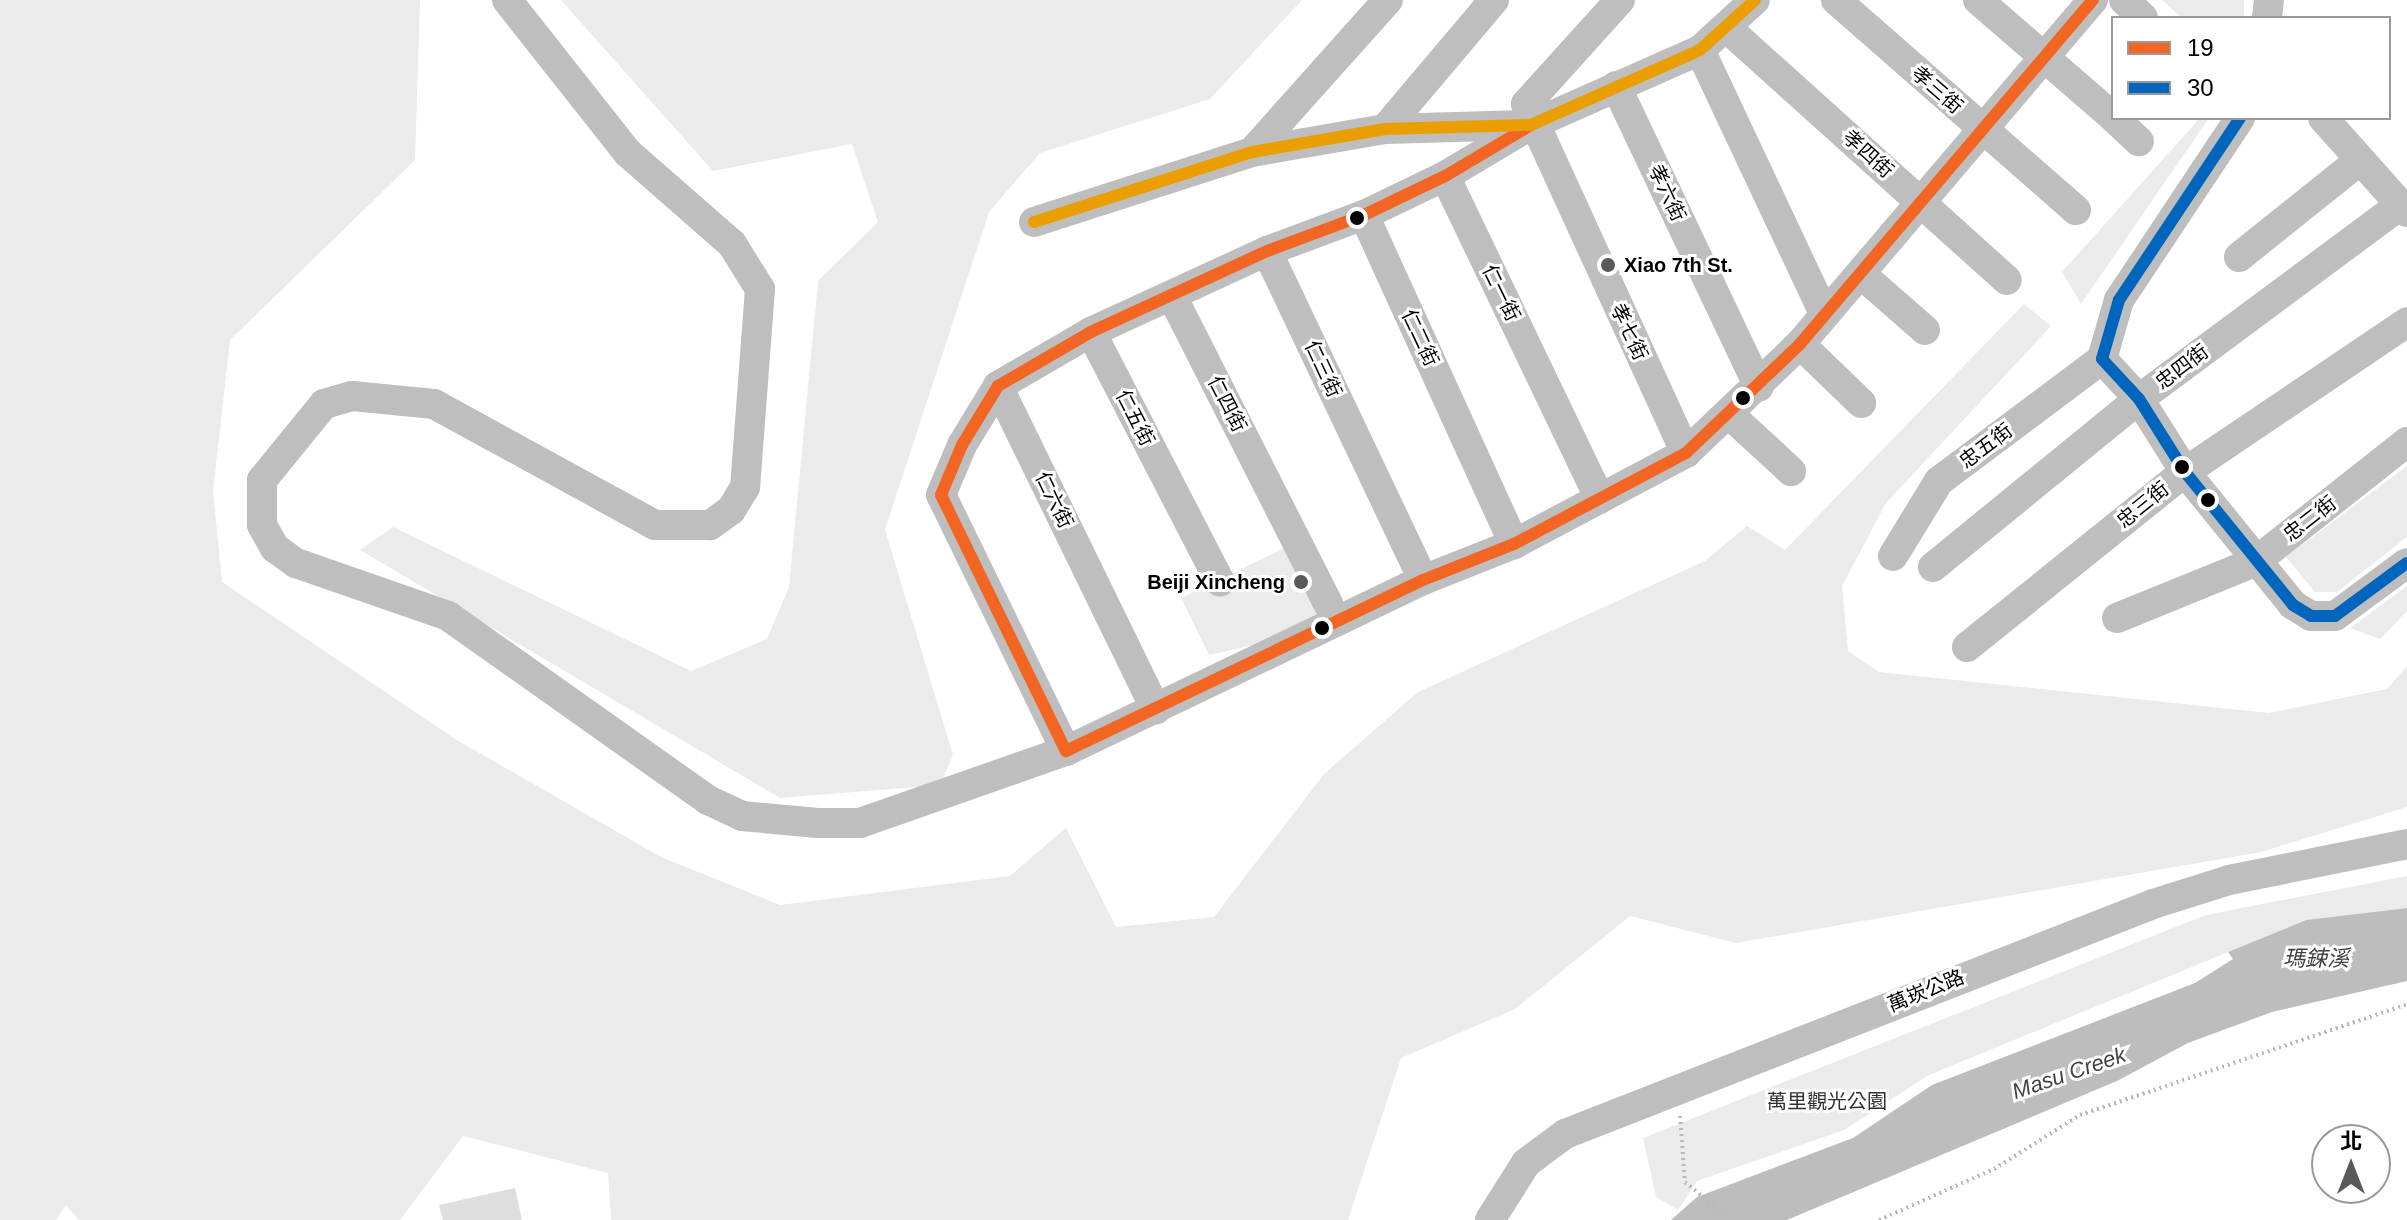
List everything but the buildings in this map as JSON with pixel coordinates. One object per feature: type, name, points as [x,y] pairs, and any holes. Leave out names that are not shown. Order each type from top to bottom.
[{"type":"street","points":[[507,0],[628,153],[732,244],[760,289],[745,487],[731,510],[710,525],[655,525],[434,404],[352,396],[324,404],[262,480],[262,525],[275,548],[296,563],[448,616],[708,800],[742,816],[860,823],[1066,751],[1423,580],[1514,544],[1686,453],[1730,415],[1800,344],[1861,274],[1919,200],[2047,57],[2093,0]]},
{"type":"street","points":[[1252,152],[1388,0]]},
{"type":"street","points":[[1385,129],[1494,0]]},
{"type":"street","points":[[1531,125],[1526,104],[1620,0]]},
{"type":"street","points":[[1066,751],[941,495],[962,445],[998,386],[1091,332],[1173,298],[1267,251],[1364,215],[1445,176],[1531,125],[1700,50],[1728,29],[1755,0]]},
{"type":"street","name":"孝三街","points":[[1836,0],[2076,210]]},
{"type":"street","points":[[1978,0],[2047,57],[2111,116]]},
{"type":"street","points":[[2124,0],[2141,16]]},
{"type":"street","name":"孝四街","points":[[1728,29],[2007,280]]},
{"type":"street","points":[[1700,50],[1824,314]]},
{"type":"street","name":"孝六街","points":[[1616,86],[1759,387]]},
{"type":"street","points":[[2115,120],[2139,141]]},
{"type":"street","points":[[2239,120],[2119,300],[2102,359],[2139,399],[2185,472],[2293,605],[2311,616],[2335,616],[2359,603],[2407,563]]},
{"type":"street","points":[[2325,120],[2403,208]]},
{"type":"street","points":[[1034,222],[1252,152],[1385,129],[1531,125]]},
{"type":"street","name":"孝七街","points":[[1531,125],[1686,453]]},
{"type":"street","points":[[2239,257],[2359,161]]},
{"type":"street","name":"仁一街","points":[[1445,176],[1600,499]]},
{"type":"street","name":"忠四街","points":[[1933,567],[2139,399],[2403,208]]},
{"type":"street","name":"仁二街","points":[[1364,215],[1514,544]]},
{"type":"street","name":"仁三街","points":[[1267,251],[1423,580]]},
{"type":"street","points":[[1861,274],[1925,330]]},
{"type":"street","name":"仁四街","points":[[1173,298],[1328,604]]},
{"type":"street","name":"忠三街","points":[[1967,647],[2185,472],[2407,322]]},
{"type":"street","name":"仁五街","points":[[1091,332],[1220,582]]},
{"type":"street","points":[[1800,344],[1861,403]]},
{"type":"street","name":"忠五街","points":[[1893,556],[1939,481],[2102,359]]},
{"type":"street","name":"仁六街","points":[[998,386],[1156,710]]},
{"type":"street","points":[[1730,415],[1791,471]]},
{"type":"street","name":"忠二街","points":[[2117,618],[2255,562],[2407,442]]},
{"type":"street","name":"萬崁公路","points":[[1490,1220],[1509,1185],[1541,1148],[1565,1134],[1678,1093],[2012,955],[2153,904],[2229,880],[2407,844]]},
{"type":"path","points":[[1879,1220],[1994,1169],[2080,1115],[2407,1004]]},
{"type":"path","points":[[1678,1093],[1685,1182],[1731,1220]]},
{"type":"green space","points":[[0,0],[420,0],[415,160],[230,340],[213,492],[222,582],[455,739],[661,857],[780,905],[1010,876],[1066,828],[1116,927],[1214,917],[1324,774],[1418,692],[1705,561],[1747,526],[1785,550],[2024,304],[2051,326],[1886,503],[1842,586],[1848,651],[1879,672],[2269,713],[2387,689],[2407,666],[2407,807],[2261,852],[1736,943],[1630,916],[1515,1009],[1401,1058],[1348,1220],[611,1220],[608,1173],[463,1136],[400,1220],[79,1220],[66,1205],[56,1220],[0,1220]]},
{"type":"green space","points":[[561,0],[1302,0],[1210,99],[1040,153],[989,212],[885,530],[953,755],[940,785],[780,798],[360,550],[393,527],[691,671],[767,639],[789,587],[818,281],[878,222],[852,144],[713,171]]},
{"type":"green space","points":[[2162,0],[2244,0],[2244,16],[2180,16]]},
{"type":"green space","points":[[2198,120],[2208,120],[2081,304],[2062,272]]},
{"type":"green space","points":[[2407,466],[2407,537],[2337,592],[2315,592],[2286,557]]},
{"type":"green space","points":[[1297,542],[1356,622],[1209,655],[1181,598]]},
{"type":"green space","points":[[2407,586],[2407,611],[2380,639],[2350,628]]},
{"type":"green space","name":"萬里觀光公園","points":[[2407,876],[2407,908],[2306,920],[1929,1075],[1844,1130],[1697,1181],[1678,1210],[1656,1197],[1643,1138],[2206,915]]},
{"type":"water","name":"瑪鋉溪","points":[[2407,908],[2407,981],[2272,1012],[2188,1043],[2117,1081],[1787,1220],[1671,1220],[1697,1197],[1853,1138],[1932,1085],[2195,983],[2233,959],[2228,952],[2306,920]]},
{"type":"transit line","points":[[1034,222],[1252,152],[1385,129],[1531,125],[1700,50],[1755,0]]},
{"type":"transit line","name":"19","points":[[1531,125],[1445,176],[1364,215],[1267,251],[1091,332],[998,386],[962,445],[941,495],[1066,751],[1423,580],[1514,544],[1686,453],[1800,344],[2093,0]]},
{"type":"transit line","name":"30","points":[[2239,120],[2119,300],[2102,359],[2139,399],[2185,472],[2293,605],[2311,616],[2335,616],[2407,563]]},
{"type":"place","name":"Xiao 7th St.","points":[[1608,265]]},
{"type":"place","name":"Beiji Xincheng","points":[[1301,582]]},
{"type":"water label","name":"Masu Creek","points":[[2069,1073]]}]
